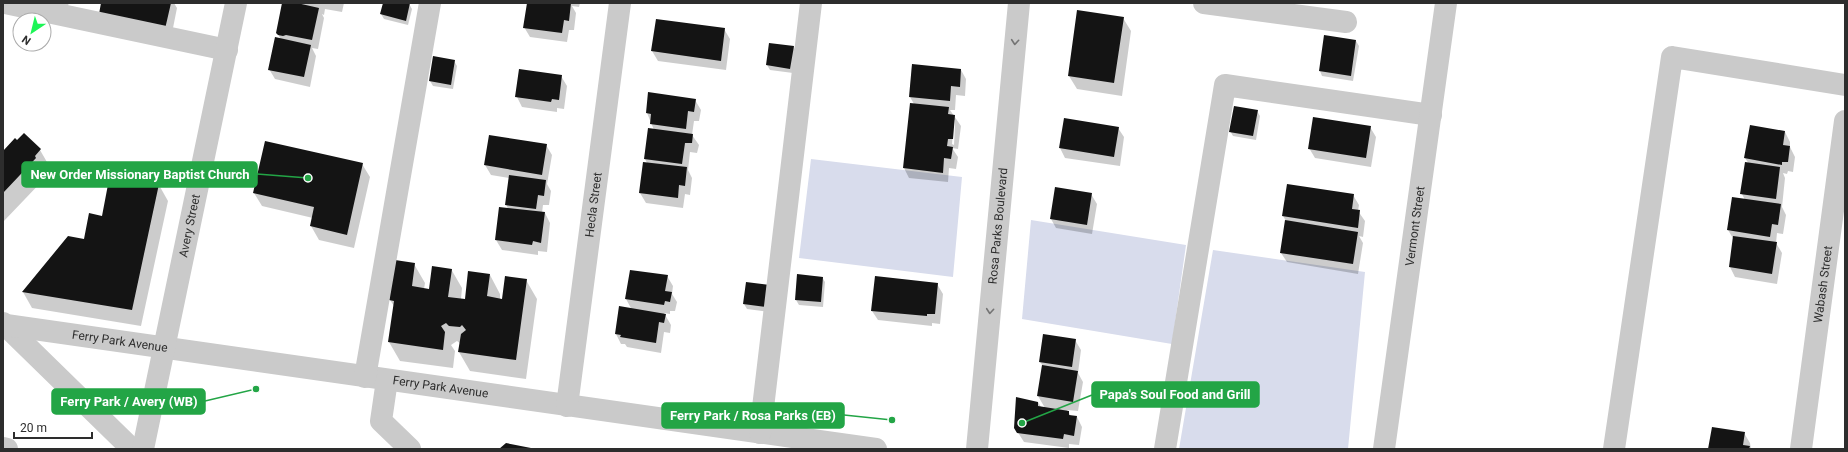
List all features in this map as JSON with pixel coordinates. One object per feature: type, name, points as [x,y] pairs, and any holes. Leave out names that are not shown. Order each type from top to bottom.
[{"type":"street","points":[[10,3],[227,50]]},
{"type":"street","name":"Avery Street","points":[[143,449],[236,3]]},
{"type":"street","points":[[365,377],[430,3]]},
{"type":"street","name":"Hecla Street","points":[[567,406],[620,3]]},
{"type":"street","points":[[771,439],[811,3]]},
{"type":"street","name":"Rosa Parks Boulevard","points":[[977,449],[1019,3]]},
{"type":"street","points":[[1204,3],[1346,22]]},
{"type":"street","name":"Vermont Street","points":[[1384,449],[1446,3]]},
{"type":"street","points":[[1614,449],[1672,57],[1845,85]]},
{"type":"street","points":[[1165,449],[1225,85],[1431,115]]},
{"type":"street","name":"Wabash Street","points":[[1801,449],[1845,121]]},
{"type":"street","points":[[4,324],[132,449]]},
{"type":"street","name":"Ferry Park Avenue","points":[[4,324],[567,406],[771,439],[876,449]]},
{"type":"street","points":[[387,380],[381,421],[410,449]]},
{"type":"street","points":[[3,448],[7,449]]},
{"type":"shaded area","points":[[811,159],[962,177],[953,277],[799,258]]},
{"type":"shaded area","points":[[1031,220],[1186,245],[1172,344],[1022,319]]},
{"type":"shaded area","points":[[1213,250],[1365,272],[1348,449],[1179,449]]},
{"type":"building","points":[[101,3],[171,3],[165,29],[99,14]]},
{"type":"building","points":[[282,3],[297,3],[319,8],[312,40],[286,35],[283,36],[276,33]]},
{"type":"building","points":[[383,3],[410,3],[406,21],[380,14]]},
{"type":"building","points":[[527,3],[571,3],[569,21],[564,20],[562,33],[523,28]]},
{"type":"building","points":[[1077,10],[1124,17],[1114,83],[1068,76]]},
{"type":"building","points":[[656,19],[725,28],[721,61],[651,51]]},
{"type":"building","points":[[1324,35],[1356,40],[1351,76],[1319,71]]},
{"type":"building","points":[[275,37],[311,45],[304,77],[268,70]]},
{"type":"building","points":[[769,43],[794,46],[790,69],[766,65]]},
{"type":"building","points":[[433,56],[455,60],[451,85],[429,81]]},
{"type":"building","points":[[912,64],[961,69],[960,87],[951,86],[950,101],[909,97]]},
{"type":"building","points":[[519,69],[562,75],[559,100],[552,99],[551,102],[515,97]]},
{"type":"building","points":[[648,92],[696,99],[694,112],[688,111],[686,129],[650,124],[651,114],[646,113]]},
{"type":"building","points":[[910,103],[949,107],[948,114],[955,115],[953,139],[948,139],[947,146],[953,147],[951,159],[944,158],[943,173],[903,168]]},
{"type":"building","points":[[1234,106],[1258,110],[1253,136],[1229,132]]},
{"type":"building","points":[[1313,117],[1371,126],[1366,158],[1308,149]]},
{"type":"building","points":[[1064,118],[1119,127],[1114,157],[1059,148]]},
{"type":"building","points":[[1750,125],[1785,131],[1783,145],[1790,146],[1788,162],[1782,162],[1782,165],[1744,158]]},
{"type":"building","points":[[648,128],[693,134],[692,143],[685,143],[682,164],[644,159]]},
{"type":"building","points":[[24,133],[41,149],[35,156],[36,158],[3,193],[3,151],[15,138],[17,140]]},
{"type":"building","points":[[489,135],[547,144],[542,175],[484,165]]},
{"type":"building","points":[[265,141],[363,163],[347,235],[310,226],[314,207],[253,193]]},
{"type":"building","points":[[643,162],[687,167],[685,186],[679,185],[678,198],[639,193]]},
{"type":"building","points":[[1745,162],[1780,167],[1776,199],[1740,194]]},
{"type":"building","points":[[110,174],[159,184],[132,310],[22,292],[68,236],[84,239],[89,213],[102,216]]},
{"type":"building","points":[[509,175],[546,180],[544,196],[538,195],[536,209],[505,205]]},
{"type":"building","points":[[1287,184],[1354,194],[1352,209],[1360,210],[1358,228],[1282,216]]},
{"type":"building","points":[[1055,187],[1092,193],[1087,225],[1050,219]]},
{"type":"building","points":[[1732,197],[1781,204],[1778,225],[1772,224],[1770,237],[1727,230]]},
{"type":"building","points":[[499,207],[545,212],[541,243],[533,241],[532,245],[495,240]]},
{"type":"building","points":[[1285,220],[1358,232],[1353,264],[1280,253]]},
{"type":"building","points":[[1733,236],[1777,242],[1772,274],[1729,267]]},
{"type":"building","points":[[395,260],[415,263],[412,286],[429,289],[432,266],[452,269],[448,297],[465,299],[468,271],[490,274],[487,296],[502,299],[505,276],[527,279],[516,360],[458,352],[461,334],[466,330],[462,325],[460,327],[449,326],[446,323],[441,326],[445,332],[443,350],[388,342],[394,301],[389,300]]},
{"type":"building","points":[[630,270],[668,275],[665,291],[672,292],[670,302],[665,301],[664,305],[625,299]]},
{"type":"building","points":[[797,274],[823,277],[821,302],[795,300]]},
{"type":"building","points":[[875,276],[938,283],[935,314],[927,314],[927,316],[871,311]]},
{"type":"building","points":[[746,282],[770,285],[767,307],[743,304]]},
{"type":"building","points":[[619,306],[666,314],[664,323],[659,322],[656,343],[620,337],[621,335],[615,334]]},
{"type":"building","points":[[1043,334],[1076,339],[1072,367],[1039,362]]},
{"type":"building","points":[[1042,365],[1078,371],[1073,402],[1037,396]]},
{"type":"building","points":[[1016,397],[1038,402],[1038,406],[1069,411],[1069,415],[1077,416],[1074,436],[1064,434],[1063,439],[1017,433],[1014,428]]},
{"type":"building","points":[[1712,427],[1745,432],[1743,445],[1750,446],[1749,449],[1708,449]]},
{"type":"building","points":[[506,443],[531,448],[531,449],[499,449]]},
{"type":"place","name":"New Order Missionary Baptist Church","points":[[308,178]]},
{"type":"place","name":"Ferry Park / Avery (WB)","points":[[256,389]]},
{"type":"place","name":"Ferry Park / Rosa Parks (EB)","points":[[892,420]]},
{"type":"place","name":"Papa's Soul Food and Grill","points":[[1022,423]]}]
